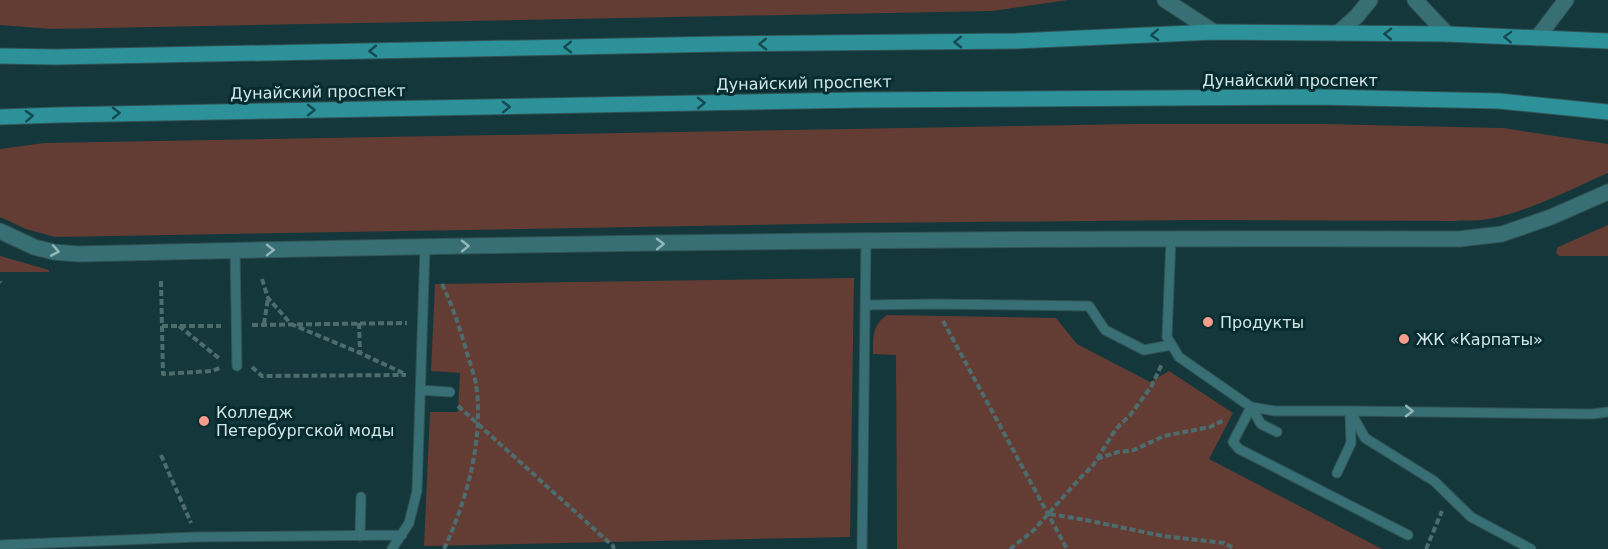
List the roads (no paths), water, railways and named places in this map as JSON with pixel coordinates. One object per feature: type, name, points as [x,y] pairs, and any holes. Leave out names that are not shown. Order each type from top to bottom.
[{"type":"main road","points":[[0,56],[56,57],[1016,41],[1214,32],[1447,34],[1608,40]]},
{"type":"main road","name":"Дунайский проспект","points":[[0,117],[848,100],[1318,97],[1499,101],[1608,112]]},
{"type":"street","points":[[1165,0],[1214,32]]},
{"type":"street","points":[[1338,33],[1358,16],[1370,0]]},
{"type":"street","points":[[1415,0],[1447,34]]},
{"type":"street","points":[[1537,38],[1566,0]]},
{"type":"street","points":[[0,231],[34,247],[78,254],[866,241],[1171,238],[1459,239],[1502,234],[1551,217],[1608,192]]},
{"type":"lane","points":[[1171,238],[1167,337],[1171,345],[1179,357],[1251,407],[1261,424],[1277,432]]},
{"type":"lane","points":[[862,549],[866,241]]},
{"type":"lane","points":[[392,549],[409,523],[417,491],[425,247]]},
{"type":"lane","points":[[233,365],[236,325],[235,250]]},
{"type":"lane","points":[[865,305],[1089,306],[1105,330],[1144,350],[1171,345]]},
{"type":"lane","points":[[420,390],[450,392]]},
{"type":"lane","points":[[1251,407],[1275,411],[1592,414],[1608,412]]},
{"type":"lane","points":[[1251,407],[1233,442],[1239,449],[1408,535]]},
{"type":"lane","points":[[1337,473],[1351,443],[1350,411]]},
{"type":"lane","points":[[1350,411],[1365,438],[1434,482],[1471,517],[1531,549]]},
{"type":"lane","points":[[360,536],[361,497]]},
{"type":"lane","points":[[0,544],[197,537],[402,535]]},
{"type":"lane","points":[[1506,549],[1511,539]]},
{"type":"place","name":"Продукты","points":[[1208,322]]},
{"type":"place","name":"ЖК «Карпаты»","points":[[1404,339]]},
{"type":"place","name":"Колледж Петербургской моды","points":[[204,421]]}]
